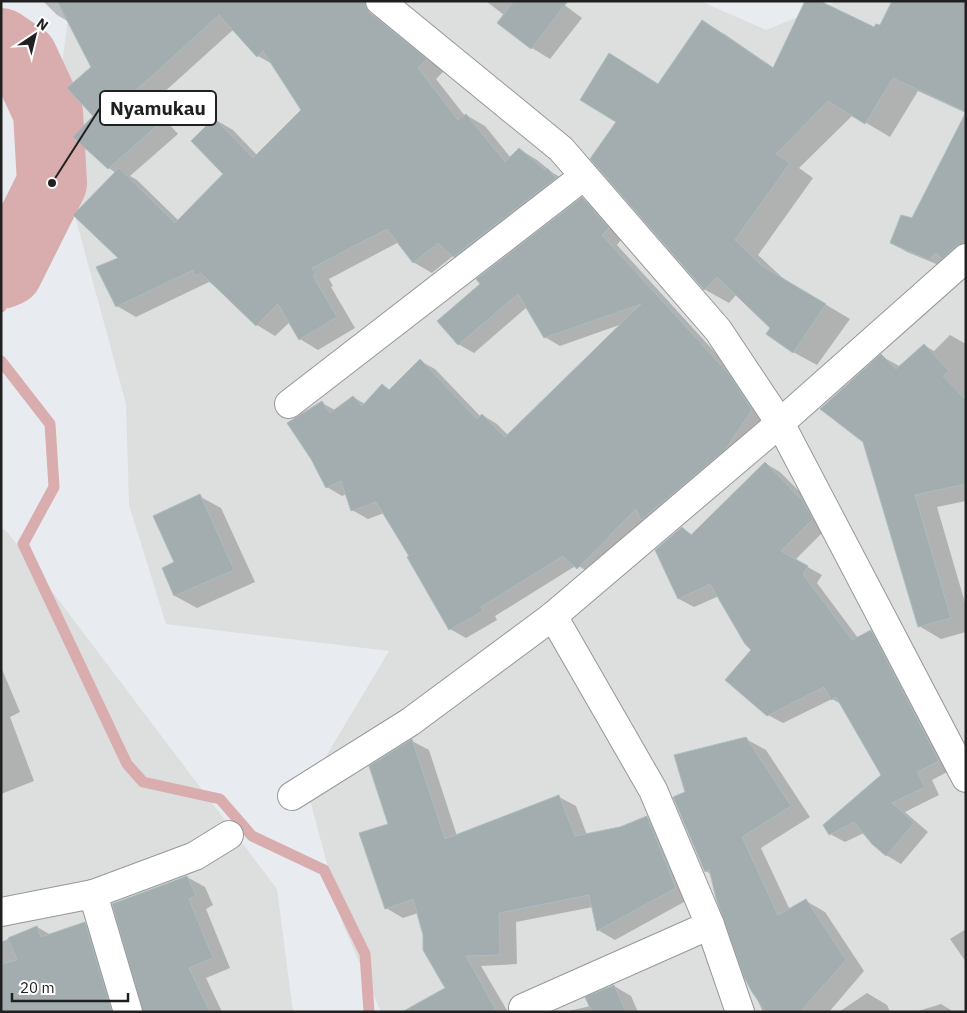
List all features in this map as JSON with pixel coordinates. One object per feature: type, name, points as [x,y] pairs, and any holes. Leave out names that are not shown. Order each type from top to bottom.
[{"type":"street","points":[[380,1],[561,149],[718,330],[780,423],[966,778]]},
{"type":"street","points":[[289,404],[584,176]]},
{"type":"street","points":[[292,796],[410,722],[553,616],[780,423],[966,258]]},
{"type":"street","points":[[553,616],[653,790],[710,925],[740,1012]]},
{"type":"street","points":[[1,912],[93,894],[195,856],[229,835]]},
{"type":"street","points":[[93,894],[128,1012]]},
{"type":"street","points":[[523,1008],[710,925]]},
{"type":"shaded area","points":[[71,1],[700,1],[766,30],[837,1],[966,1],[966,1012],[381,1012],[343,925],[307,788],[389,651],[166,624],[129,505],[126,404],[52,131]]},
{"type":"shaded area","points":[[1,527],[8,533],[277,889],[293,1012],[1,1012]]},
{"type":"building","points":[[57,1],[365,1],[370,13],[427,59],[418,68],[458,120],[466,114],[505,162],[519,148],[545,170],[547,168],[556,178],[453,257],[438,243],[413,263],[387,229],[312,268],[316,275],[313,276],[337,317],[299,340],[278,304],[256,326],[201,273],[195,276],[193,270],[116,307],[96,267],[118,258],[73,215],[119,168],[175,223],[223,174],[191,141],[214,118],[253,158],[301,110],[263,51],[257,57],[219,15],[133,93],[160,123],[108,169],[73,137],[93,116],[67,88],[91,67]]},
{"type":"building","points":[[514,1],[568,1],[531,49],[497,23]]},
{"type":"building","points":[[805,1],[820,1],[874,27],[876,24],[880,25],[892,1],[966,1],[966,112],[893,78],[865,124],[828,101],[776,154],[790,163],[735,240],[762,266],[826,304],[793,353],[766,334],[770,328],[717,277],[704,290],[590,159],[616,122],[580,100],[609,53],[658,84],[702,20],[773,68]]},
{"type":"building","points":[[966,112],[966,243],[956,246],[942,259],[936,253],[929,260],[890,243],[901,215],[912,218]]},
{"type":"building","points":[[582,197],[609,228],[602,235],[729,374],[752,410],[725,450],[641,520],[636,509],[577,569],[563,556],[481,607],[483,611],[449,630],[407,557],[409,556],[376,502],[351,511],[341,481],[326,488],[311,459],[287,423],[322,401],[330,413],[353,396],[362,406],[382,384],[389,390],[420,359],[477,419],[482,414],[505,437],[641,304],[544,338],[518,294],[458,345],[437,321],[480,284],[476,279]]},
{"type":"building","points":[[924,344],[949,371],[943,376],[966,400],[966,484],[915,495],[951,618],[918,627],[863,442],[820,409],[881,354],[896,369]]},
{"type":"building","points":[[765,462],[802,500],[813,519],[781,551],[808,566],[803,574],[852,640],[871,630],[939,761],[917,772],[925,787],[892,803],[914,823],[886,856],[872,844],[854,822],[829,835],[823,825],[881,775],[836,697],[831,700],[824,687],[767,716],[725,680],[751,650],[745,644],[710,584],[678,599],[655,550],[682,527],[691,535]]},
{"type":"building","points":[[200,494],[234,570],[174,596],[162,568],[174,562],[153,516]]},
{"type":"building","points":[[746,737],[791,806],[742,837],[778,915],[806,899],[846,960],[800,1012],[766,1012],[752,992],[744,977],[716,898],[709,869],[705,872],[673,797],[685,792],[674,755]]},
{"type":"building","points":[[412,739],[445,839],[559,795],[575,836],[620,827],[647,816],[676,888],[597,931],[589,895],[499,913],[500,955],[466,956],[497,1012],[402,1012],[445,988],[423,950],[423,935],[413,899],[385,909],[359,833],[388,824],[369,766]]},
{"type":"building","points":[[187,876],[196,895],[189,899],[213,958],[189,968],[210,1012],[143,1012],[112,904]]},
{"type":"building","points":[[85,922],[112,1012],[1,1012],[1,964],[17,960],[8,938],[37,926],[41,937]]},
{"type":"building","points":[[614,985],[626,1012],[592,1012],[585,997]]},
{"type":"waterway","points":[[1,43],[23,58],[48,112],[52,183],[8,271],[1,274]]},
{"type":"waterway","points":[[1,307],[8,271]]},
{"type":"waterway","points":[[1,361],[50,424],[54,487],[23,544],[127,764],[143,782],[220,799],[252,836],[324,870],[365,954],[369,1012]]},
{"type":"place","name":"Nyamukau","points":[[52,183]]}]
